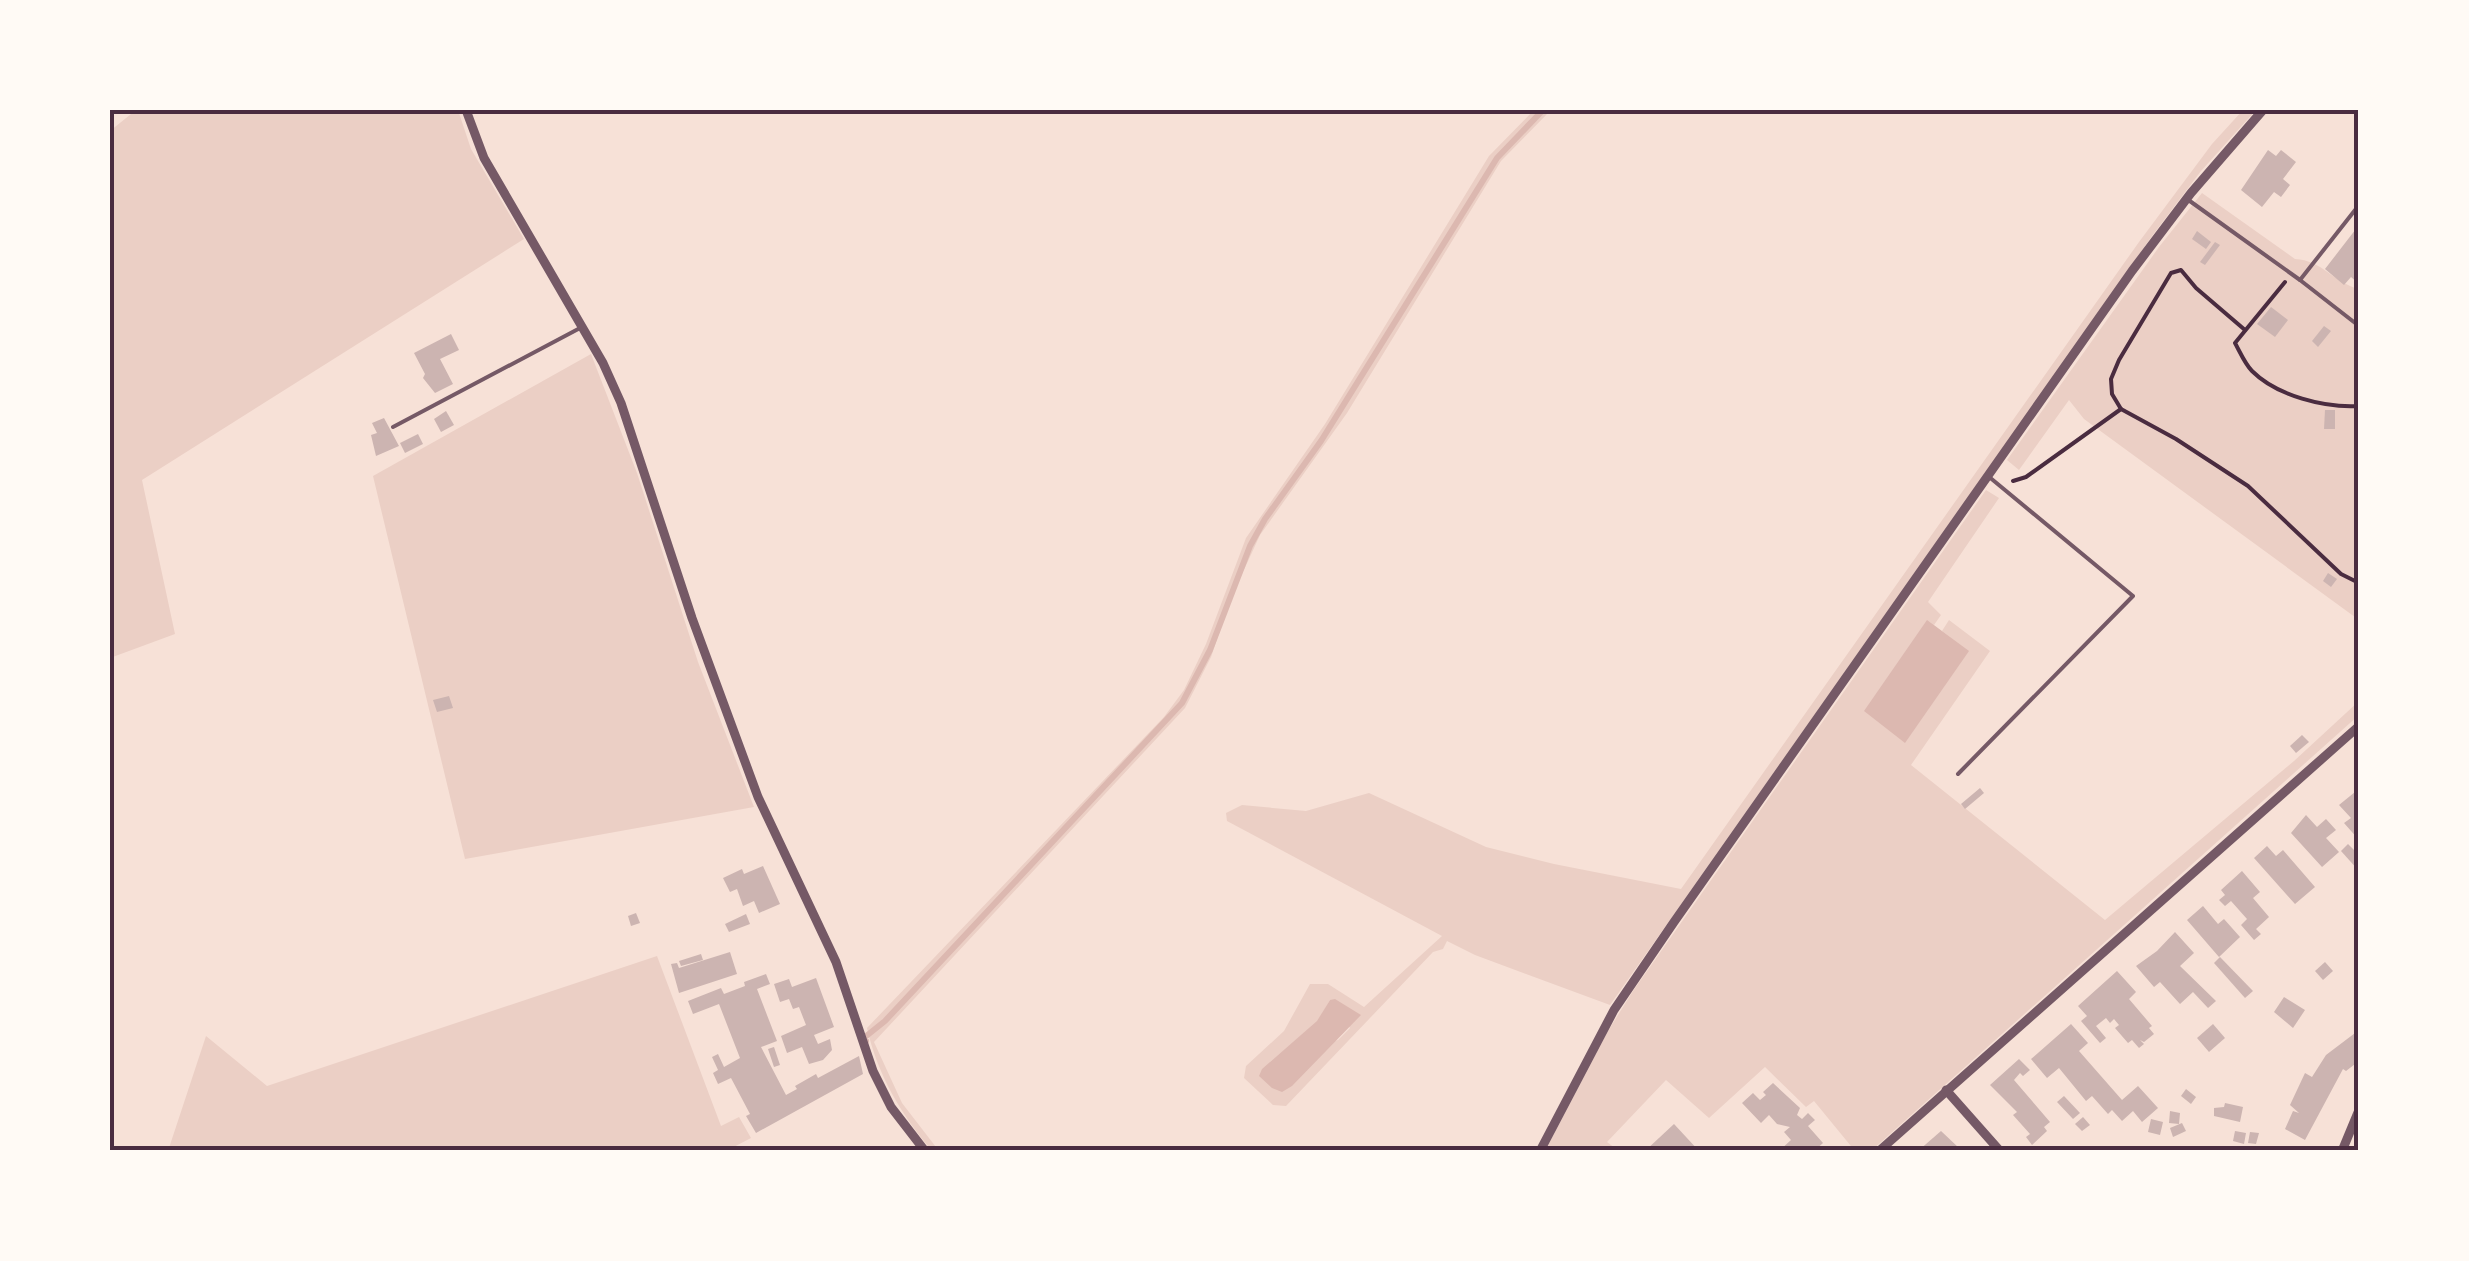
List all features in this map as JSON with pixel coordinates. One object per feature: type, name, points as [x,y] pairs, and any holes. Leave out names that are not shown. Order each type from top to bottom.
[{"type":"street","points":[[466,110],[484,158],[582,327],[621,403],[692,618],[758,798],[836,962],[873,1071],[891,1108],[925,1151]]},
{"type":"street","points":[[1540,1151],[1614,1010],[2187,198],[2263,110]]},
{"type":"street","points":[[1879,1151],[2359,726]]},
{"type":"street","points":[[1946,1090],[2000,1151]]},
{"type":"street","points":[[2342,1151],[2359,1110]]},
{"type":"lane","points":[[2187,198],[2359,326]]},
{"type":"lane","points":[[2300,280],[2359,205]]},
{"type":"lane","points":[[393,427],[582,327]]},
{"type":"lane","points":[[1958,774],[2133,596],[1988,476]]},
{"type":"path","points":[[2246,330],[2180,270],[2170,273],[2111,379],[2112,394],[2121,409],[2248,486],[2341,574],[2359,583]]},
{"type":"path","points":[[2291,274],[2235,343],[2250,370],[2268,382],[2319,402],[2359,406]]},
{"type":"path","points":[[1999,486],[2026,477],[2121,409]]},
{"type":"shaded area","points":[[136,110],[458,110],[471,149],[524,239],[142,480],[175,634],[110,658],[110,131]]},
{"type":"shaded area","points":[[1534,110],[1551,110],[1501,161],[1347,413],[1260,535],[1231,598],[1211,657],[1185,708],[874,1042],[902,1103],[939,1151],[932,1151],[892,1094],[867,1028],[1164,717],[1184,690],[1246,538],[1325,424],[1489,156]]},
{"type":"shaded area","points":[[2243,110],[2256,110],[2201,171],[2152,236],[1610,1005],[1447,941],[1286,1106],[1273,1105],[1244,1078],[1246,1066],[1284,1031],[1310,984],[1328,984],[1364,1007],[1442,936],[1227,821],[1226,813],[1242,805],[1306,811],[1369,793],[1486,847],[1681,889],[2212,144]],"holes":[[[1330,1000],[1350,1028],[1338,1040],[1270,1062],[1318,1021]]]},
{"type":"shaded area","points":[[2202,193],[2295,259],[2313,263],[2359,289],[2359,620],[2084,419],[2069,400],[2019,470],[2007,460]]},
{"type":"shaded area","points":[[591,354],[637,473],[698,662],[754,807],[465,859],[373,476]]},
{"type":"shaded area","points":[[1986,490],[1999,498],[1928,602],[1941,615],[1934,625],[1927,620],[1968,651],[1942,631],[1949,620],[1990,651],[1911,765],[2105,920],[2359,701],[2359,715],[1871,1151],[1855,1151],[1814,1101],[1806,1107],[1765,1067],[1709,1118],[1666,1080],[1607,1142],[1619,1151],[1545,1151],[1633,991]]},
{"type":"shaded area","points":[[1927,620],[1969,651],[1905,743],[1864,711]]},
{"type":"shaded area","points":[[657,956],[721,1126],[739,1117],[751,1138],[726,1151],[168,1151],[206,1036],[267,1086]]},
{"type":"shaded area","points":[[1335,999],[1361,1015],[1292,1086],[1282,1092],[1272,1088],[1259,1076],[1262,1069],[1317,1021],[1330,1000]]},
{"type":"building","points":[[2268,150],[2276,156],[2281,150],[2296,162],[2283,179],[2290,185],[2281,197],[2274,192],[2262,207],[2241,190]]},
{"type":"building","points":[[2359,225],[2359,284],[2351,277],[2344,285],[2325,269]]},
{"type":"building","points":[[2197,231],[2211,242],[2206,249],[2192,239]]},
{"type":"building","points":[[2215,242],[2220,245],[2205,265],[2200,262]]},
{"type":"building","points":[[2271,307],[2288,320],[2275,337],[2257,324]]},
{"type":"building","points":[[2324,326],[2331,331],[2318,347],[2312,341]]},
{"type":"building","points":[[451,334],[459,350],[440,359],[453,384],[435,393],[423,378],[425,374],[414,353]]},
{"type":"building","points":[[2325,410],[2335,410],[2335,429],[2324,429]]},
{"type":"building","points":[[446,411],[454,425],[441,432],[434,419]]},
{"type":"building","points":[[384,418],[399,446],[376,456],[371,435],[377,433],[372,423]]},
{"type":"building","points":[[418,434],[423,444],[405,453],[400,443]]},
{"type":"building","points":[[2328,573],[2337,579],[2331,587],[2323,581]]},
{"type":"building","points":[[449,696],[453,708],[437,712],[433,700]]},
{"type":"building","points":[[2302,735],[2309,742],[2296,753],[2290,746]]},
{"type":"building","points":[[1980,788],[1984,793],[1965,809],[1961,804]]},
{"type":"building","points":[[2355,792],[2359,797],[2359,840],[2344,823],[2351,818],[2339,805]]},
{"type":"building","points":[[2306,815],[2317,827],[2326,819],[2336,830],[2326,838],[2339,852],[2322,867],[2291,833]]},
{"type":"building","points":[[2348,844],[2359,855],[2359,871],[2341,851]]},
{"type":"building","points":[[2267,846],[2276,856],[2283,850],[2315,887],[2295,904],[2254,858]]},
{"type":"building","points":[[763,866],[780,904],[759,913],[754,901],[743,906],[737,889],[730,892],[723,878],[742,869],[744,874]]},
{"type":"building","points":[[2242,871],[2260,892],[2253,898],[2269,917],[2256,929],[2261,934],[2254,940],[2241,925],[2247,919],[2231,901],[2225,906],[2219,900],[2225,895],[2221,890]]},
{"type":"building","points":[[2203,906],[2218,924],[2224,919],[2240,937],[2219,957],[2187,920]]},
{"type":"building","points":[[636,913],[640,923],[631,926],[628,916]]},
{"type":"building","points":[[746,914],[750,924],[729,932],[725,924]]},
{"type":"building","points":[[2175,932],[2194,953],[2180,966],[2216,1001],[2208,1008],[2193,992],[2180,1004],[2160,982],[2154,987],[2136,966]]},
{"type":"building","points":[[730,952],[737,974],[679,993],[671,964],[677,963],[679,968]]},
{"type":"building","points":[[701,954],[703,960],[681,966],[679,961]]},
{"type":"building","points":[[2220,957],[2253,991],[2245,998],[2214,963]]},
{"type":"building","points":[[2325,962],[2333,971],[2323,980],[2315,971]]},
{"type":"building","points":[[2117,971],[2136,992],[2129,999],[2152,1026],[2149,1028],[2154,1034],[2144,1042],[2140,1040],[2144,1044],[2139,1048],[2132,1040],[2128,1043],[2115,1028],[2119,1025],[2114,1019],[2110,1023],[2106,1018],[2096,1026],[2106,1038],[2100,1043],[2081,1021],[2087,1016],[2078,1006]]},
{"type":"building","points":[[766,974],[770,984],[757,989],[777,1041],[761,1047],[786,1095],[816,1074],[818,1078],[859,1056],[863,1074],[756,1133],[731,1078],[718,1084],[713,1073],[718,1070],[712,1057],[718,1054],[724,1067],[740,1058],[719,1004],[693,1014],[688,1001],[721,988],[724,994]]},
{"type":"building","points":[[816,978],[834,1027],[814,1035],[818,1044],[830,1039],[832,1050],[823,1060],[809,1064],[802,1047],[787,1053],[781,1036],[806,1025],[799,1007],[793,1009],[789,999],[780,1002],[774,984],[789,979],[792,987]]},
{"type":"building","points":[[2284,997],[2305,1010],[2293,1028],[2274,1012]]},
{"type":"building","points":[[2071,1024],[2088,1043],[2079,1051],[2122,1100],[2138,1086],[2158,1108],[2142,1122],[2133,1111],[2122,1121],[2112,1110],[2108,1114],[2092,1096],[2086,1101],[2059,1068],[2047,1078],[2031,1059]]},
{"type":"building","points":[[2213,1024],[2225,1038],[2209,1052],[2197,1038]]},
{"type":"building","points":[[2359,1030],[2359,1061],[2346,1071],[2343,1069],[2305,1140],[2285,1129],[2293,1111],[2299,1113],[2290,1105],[2305,1073],[2312,1077],[2326,1055]]},
{"type":"building","points":[[774,1047],[780,1065],[774,1067],[768,1049]]},
{"type":"building","points":[[2019,1059],[2030,1070],[2014,1080],[2050,1122],[2044,1127],[2047,1131],[2032,1145],[2026,1137],[2030,1134],[2013,1115],[2017,1112],[1990,1085]]},
{"type":"building","points":[[1773,1083],[1800,1108],[1797,1115],[1802,1119],[1808,1113],[1815,1120],[1808,1126],[1823,1143],[1814,1151],[1779,1151],[1791,1140],[1784,1132],[1790,1127],[1777,1124],[1769,1115],[1761,1123],[1742,1103],[1753,1093],[1760,1100]]},
{"type":"building","points":[[2186,1089],[2196,1097],[2191,1104],[2181,1096]]},
{"type":"building","points":[[2064,1096],[2080,1113],[2073,1119],[2057,1102]]},
{"type":"building","points":[[2225,1103],[2243,1107],[2240,1122],[2214,1116],[2214,1108],[2224,1107]]},
{"type":"building","points":[[2170,1111],[2180,1113],[2179,1124],[2169,1123]]},
{"type":"building","points":[[2083,1117],[2090,1125],[2082,1131],[2075,1124]]},
{"type":"building","points":[[2151,1119],[2163,1122],[2160,1135],[2148,1132]]},
{"type":"building","points":[[2182,1123],[2186,1131],[2173,1137],[2170,1128]]},
{"type":"building","points":[[1674,1124],[1699,1151],[1645,1151]]},
{"type":"building","points":[[1941,1131],[1959,1148],[1956,1151],[1918,1151]]},
{"type":"building","points":[[2235,1131],[2246,1133],[2244,1144],[2233,1141]]},
{"type":"building","points":[[2250,1132],[2259,1133],[2256,1144],[2248,1143]]},
{"type":"waterway","points":[[866,1041],[865,1037],[885,1021],[1182,703],[1210,650],[1250,546],[1265,519],[1321,441],[1497,158],[1543,110]]}]
